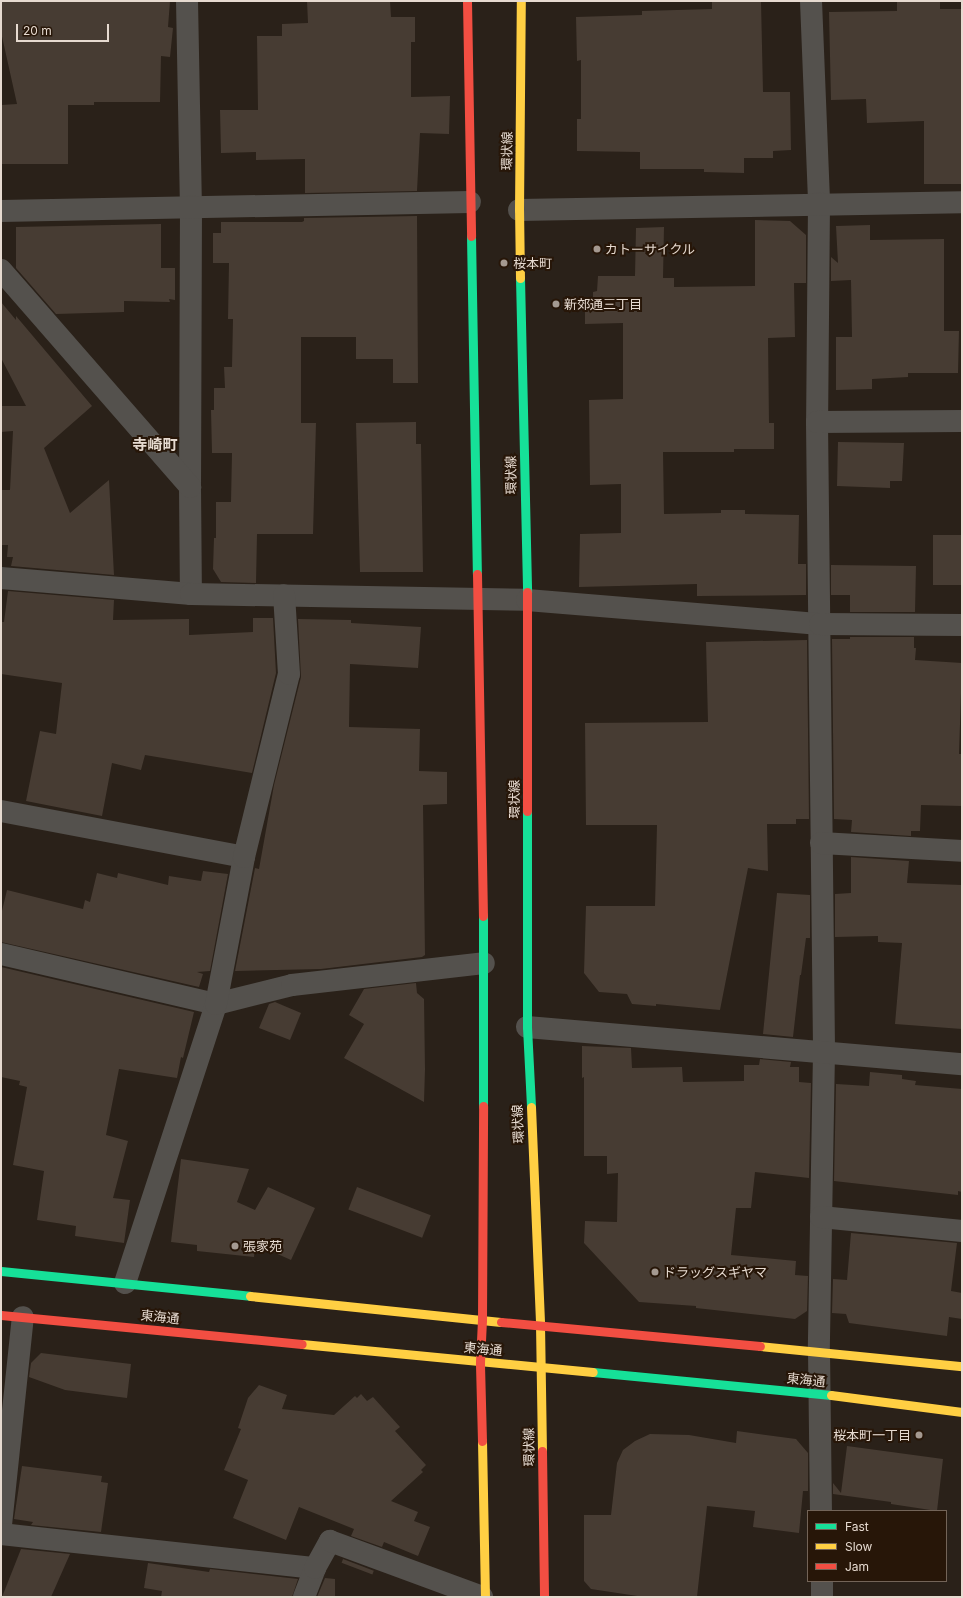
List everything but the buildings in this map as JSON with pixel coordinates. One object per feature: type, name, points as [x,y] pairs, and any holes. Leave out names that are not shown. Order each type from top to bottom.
[{"type":"main road","points":[[467,1],[484,963],[482,1320],[480,1362],[483,1597]]},
{"type":"main road","name":"環状線","points":[[521,1],[519,210],[527,600],[527,1027],[540,1324],[544,1597]]},
{"type":"main road","points":[[1,1270],[482,1320],[540,1324],[962,1366]]},
{"type":"main road","name":"東海通","points":[[1,1314],[480,1362],[541,1366],[820,1394],[962,1412]]},
{"type":"street","points":[[187,1],[191,206],[191,594]]},
{"type":"street","points":[[811,1],[819,203],[817,422],[824,1052],[820,1351],[821,1510]]},
{"type":"street","points":[[1,211],[191,206],[470,202]]},
{"type":"street","points":[[519,210],[819,203],[962,202]]},
{"type":"street","points":[[1,270],[190,487]]},
{"type":"street","points":[[817,422],[962,422]]},
{"type":"street","points":[[1,578],[191,594],[527,600],[820,624],[962,625]]},
{"type":"street","points":[[125,1284],[216,1004],[244,857],[289,674],[284,595]]},
{"type":"street","points":[[1,811],[244,857]]},
{"type":"street","points":[[821,843],[962,851]]},
{"type":"street","points":[[1,954],[216,1004],[292,985],[484,963]]},
{"type":"street","points":[[527,1027],[962,1064]]},
{"type":"street","points":[[821,1217],[962,1231]]},
{"type":"street","points":[[1,1525],[23,1317]]},
{"type":"street","points":[[1,1534],[315,1568]]},
{"type":"street","points":[[304,1597],[315,1568],[330,1540],[483,1597]]},
{"type":"street","points":[[822,1582],[822,1597]]},
{"type":"traffic: fast","points":[[471,236],[477,574]]},
{"type":"traffic: fast","points":[[520,278],[527,592]]},
{"type":"traffic: fast","points":[[527,811],[527,1027],[531,1107]]},
{"type":"traffic: fast","points":[[483,916],[483,1106]]},
{"type":"traffic: fast","points":[[1,1271],[250,1296]]},
{"type":"traffic: fast","points":[[593,1372],[831,1395]]},
{"type":"traffic: slow","points":[[520,278],[519,210],[521,1]]},
{"type":"traffic: slow","points":[[531,1107],[540,1324],[542,1451]]},
{"type":"traffic: slow","points":[[250,1296],[501,1322]]},
{"type":"traffic: slow","points":[[302,1344],[593,1372]]},
{"type":"traffic: slow","points":[[760,1346],[962,1366]]},
{"type":"traffic: slow","points":[[831,1395],[962,1412]]},
{"type":"traffic: slow","points":[[482,1441],[485,1597]]},
{"type":"traffic: jam","points":[[467,1],[471,236]]},
{"type":"traffic: jam","points":[[477,574],[483,916]]},
{"type":"traffic: jam","points":[[527,592],[527,811]]},
{"type":"traffic: jam","points":[[482,1441],[480,1362],[482,1320],[483,1106]]},
{"type":"traffic: jam","points":[[1,1315],[302,1344]]},
{"type":"traffic: jam","points":[[501,1322],[760,1346]]},
{"type":"traffic: jam","points":[[542,1451],[544,1597]]},
{"type":"place","name":"カトーサイクル","points":[[597,249]]},
{"type":"place","name":"桜本町","points":[[504,263]]},
{"type":"place","name":"新郊通三丁目","points":[[556,304]]},
{"type":"place","name":"張家苑","points":[[235,1246]]},
{"type":"place","name":"ドラッグスギヤマ","points":[[655,1272]]},
{"type":"place","name":"桜本町一丁目","points":[[919,1435]]},
{"type":"district","name":"寺崎町","points":[[155,445]]}]
